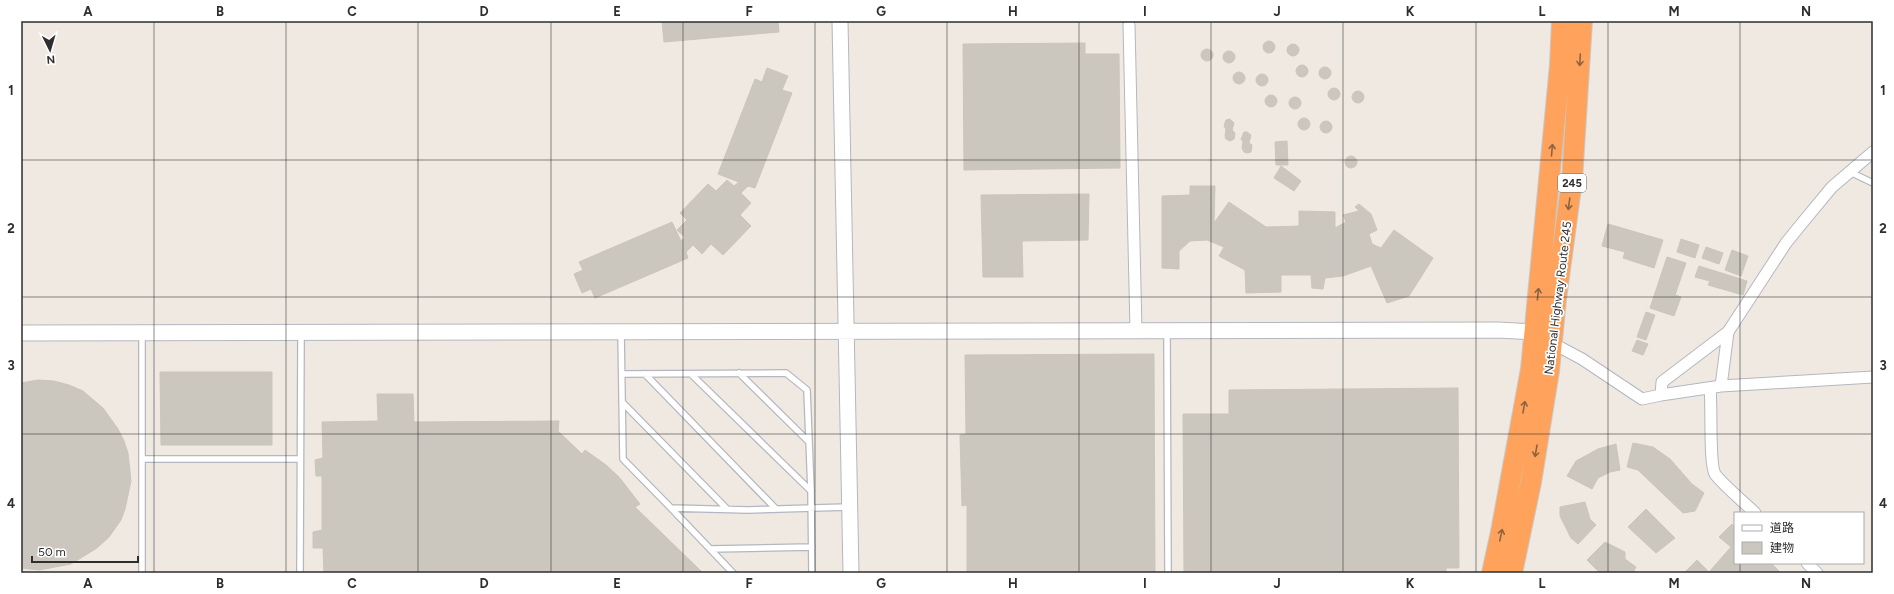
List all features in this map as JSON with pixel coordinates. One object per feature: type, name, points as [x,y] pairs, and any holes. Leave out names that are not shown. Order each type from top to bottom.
[{"type":"highway","name":"National Highway Route 245","points":[[1492,573],[1502,532],[1530,376],[1559,72],[1562,21]]},
{"type":"highway","name":"National Highway Route 245","points":[[1512,573],[1531,482],[1550,371],[1556,299],[1572,180],[1582,21]]},
{"type":"street","points":[[840,21],[851,573]]},
{"type":"street","points":[[1129,25],[1136,331]]},
{"type":"street","points":[[1661,396],[1662,382],[1728,332],[1786,243],[1832,187],[1873,152]]},
{"type":"street","points":[[21,333],[1498,330],[1534,332],[1582,359],[1642,399],[1715,387],[1873,377]]},
{"type":"street","points":[[1728,332],[1715,387],[1712,408],[1712,464],[1715,474],[1754,512]]},
{"type":"street","points":[[1808,564],[1817,573]]},
{"type":"lane","points":[[1850,172],[1873,182]]},
{"type":"lane","points":[[1167,330],[1168,573]]},
{"type":"lane","points":[[621,331],[623,458],[733,573]]},
{"type":"lane","points":[[142,332],[142,573]]},
{"type":"lane","points":[[300,332],[300,573]]},
{"type":"lane","points":[[739,373],[809,442]]},
{"type":"lane","points":[[622,374],[786,373],[807,390],[812,509],[812,573]]},
{"type":"lane","points":[[645,374],[776,509]]},
{"type":"lane","points":[[691,374],[811,491]]},
{"type":"lane","points":[[622,402],[727,509]]},
{"type":"lane","points":[[142,459],[300,459]]},
{"type":"lane","points":[[671,508],[812,509],[850,506]]},
{"type":"lane","points":[[710,549],[812,547]]},
{"type":"building","points":[[662,21],[778,21],[779,32],[664,42]]},
{"type":"building","points":[[1267,41],[1271,41],[1275,47],[1271,53],[1267,53],[1263,49],[1263,45]]},
{"type":"building","points":[[1085,43],[1085,54],[1119,54],[1120,168],[964,170],[963,44]]},
{"type":"building","points":[[1291,44],[1295,44],[1299,50],[1295,56],[1291,56],[1287,52],[1287,48]]},
{"type":"building","points":[[1205,49],[1209,49],[1213,55],[1209,61],[1205,61],[1201,57],[1201,53]]},
{"type":"building","points":[[1227,51],[1231,51],[1235,57],[1231,63],[1227,63],[1223,59],[1223,55]]},
{"type":"building","points":[[1300,65],[1304,65],[1308,71],[1304,77],[1300,77],[1296,73],[1296,69]]},
{"type":"building","points":[[1323,67],[1327,67],[1331,73],[1327,79],[1323,79],[1319,75],[1319,71]]},
{"type":"building","points":[[767,68],[788,76],[782,90],[792,93],[755,188],[748,186],[741,193],[751,203],[740,215],[751,226],[723,255],[711,244],[702,254],[693,245],[686,252],[688,258],[595,298],[591,289],[582,293],[574,274],[583,270],[579,262],[672,222],[681,241],[685,237],[677,230],[687,220],[680,213],[708,184],[716,191],[727,180],[734,186],[739,182],[718,174],[755,79],[762,82]]},
{"type":"building","points":[[1237,72],[1241,72],[1245,78],[1241,84],[1237,84],[1233,80],[1233,76]]},
{"type":"building","points":[[1260,74],[1264,74],[1268,80],[1264,86],[1260,86],[1256,82],[1256,78]]},
{"type":"building","points":[[1332,88],[1336,88],[1340,94],[1336,100],[1332,100],[1328,96],[1328,92]]},
{"type":"building","points":[[1356,91],[1360,91],[1364,97],[1360,103],[1356,103],[1352,99],[1352,95]]},
{"type":"building","points":[[1269,95],[1273,95],[1277,101],[1273,107],[1269,107],[1265,103],[1265,99]]},
{"type":"building","points":[[1293,97],[1297,97],[1301,103],[1297,109],[1293,109],[1289,105],[1289,101]]},
{"type":"building","points":[[1302,118],[1306,118],[1310,124],[1306,130],[1302,130],[1298,126],[1298,122]]},
{"type":"building","points":[[1230,119],[1234,123],[1232,130],[1235,133],[1234,139],[1230,141],[1226,139],[1226,129],[1224,126],[1226,120]]},
{"type":"building","points":[[1324,121],[1328,121],[1332,127],[1328,133],[1324,133],[1320,129],[1320,125]]},
{"type":"building","points":[[1244,132],[1251,135],[1249,143],[1252,145],[1251,152],[1247,153],[1244,152],[1242,148],[1243,142],[1241,139]]},
{"type":"building","points":[[1287,141],[1288,165],[1276,165],[1275,142]]},
{"type":"building","points":[[1349,156],[1353,156],[1357,162],[1353,168],[1349,168],[1345,164],[1345,160]]},
{"type":"building","points":[[1281,166],[1301,181],[1294,191],[1274,178]]},
{"type":"building","points":[[1190,186],[1215,186],[1214,223],[1229,202],[1266,227],[1299,226],[1299,211],[1335,212],[1335,228],[1346,222],[1343,215],[1359,211],[1355,207],[1359,204],[1371,214],[1377,230],[1369,234],[1372,244],[1381,248],[1394,230],[1433,258],[1409,296],[1387,303],[1371,266],[1343,276],[1325,278],[1323,289],[1312,288],[1311,275],[1281,275],[1281,292],[1246,293],[1245,270],[1219,256],[1224,247],[1207,240],[1190,241],[1179,251],[1179,269],[1162,268],[1162,196],[1190,195]]},
{"type":"building","points":[[1089,194],[1088,240],[1022,241],[1023,277],[983,277],[981,195]]},
{"type":"building","points":[[1608,224],[1663,240],[1654,268],[1623,258],[1625,252],[1602,246]]},
{"type":"building","points":[[1681,239],[1699,245],[1695,258],[1677,252]]},
{"type":"building","points":[[1706,247],[1723,253],[1719,264],[1702,258]]},
{"type":"building","points":[[1732,250],[1748,256],[1741,276],[1725,270]]},
{"type":"building","points":[[1667,257],[1686,263],[1675,295],[1681,297],[1674,316],[1650,308]]},
{"type":"building","points":[[1699,266],[1747,281],[1743,295],[1708,285],[1710,281],[1695,277]]},
{"type":"building","points":[[1646,312],[1655,315],[1646,340],[1637,337]]},
{"type":"building","points":[[1637,340],[1648,344],[1643,355],[1632,351]]},
{"type":"building","points":[[1154,354],[1155,573],[967,573],[967,505],[962,506],[960,435],[966,434],[965,355]]},
{"type":"building","points":[[160,372],[272,372],[272,445],[161,445]]},
{"type":"building","points":[[38,380],[54,381],[83,391],[103,408],[118,429],[124,441],[128,453],[131,481],[121,520],[109,537],[97,548],[71,564],[39,570],[21,568],[21,383]]},
{"type":"building","points":[[1458,388],[1459,568],[1446,568],[1446,573],[1184,573],[1183,414],[1229,414],[1229,390]]},
{"type":"building","points":[[377,394],[413,394],[414,422],[559,421],[558,431],[582,454],[585,450],[606,465],[619,477],[640,504],[635,507],[703,573],[324,573],[323,548],[313,548],[313,532],[322,530],[322,476],[316,476],[315,460],[323,458],[322,422],[378,421]]},
{"type":"building","points":[[1633,443],[1653,447],[1670,459],[1692,484],[1704,493],[1695,511],[1683,513],[1638,470],[1627,467]]},
{"type":"building","points":[[1616,444],[1620,470],[1610,472],[1598,478],[1592,489],[1567,476],[1576,461],[1598,449]]},
{"type":"building","points":[[1585,502],[1590,519],[1596,525],[1578,544],[1571,538],[1560,516],[1560,507]]},
{"type":"building","points":[[1646,509],[1675,538],[1656,553],[1628,527]]},
{"type":"building","points":[[1732,524],[1734,526],[1734,564],[1772,564],[1781,573],[1684,573],[1697,560],[1709,572],[1731,547],[1719,537]]},
{"type":"building","points":[[1605,542],[1625,552],[1625,559],[1636,567],[1633,573],[1600,573],[1587,560]]}]
